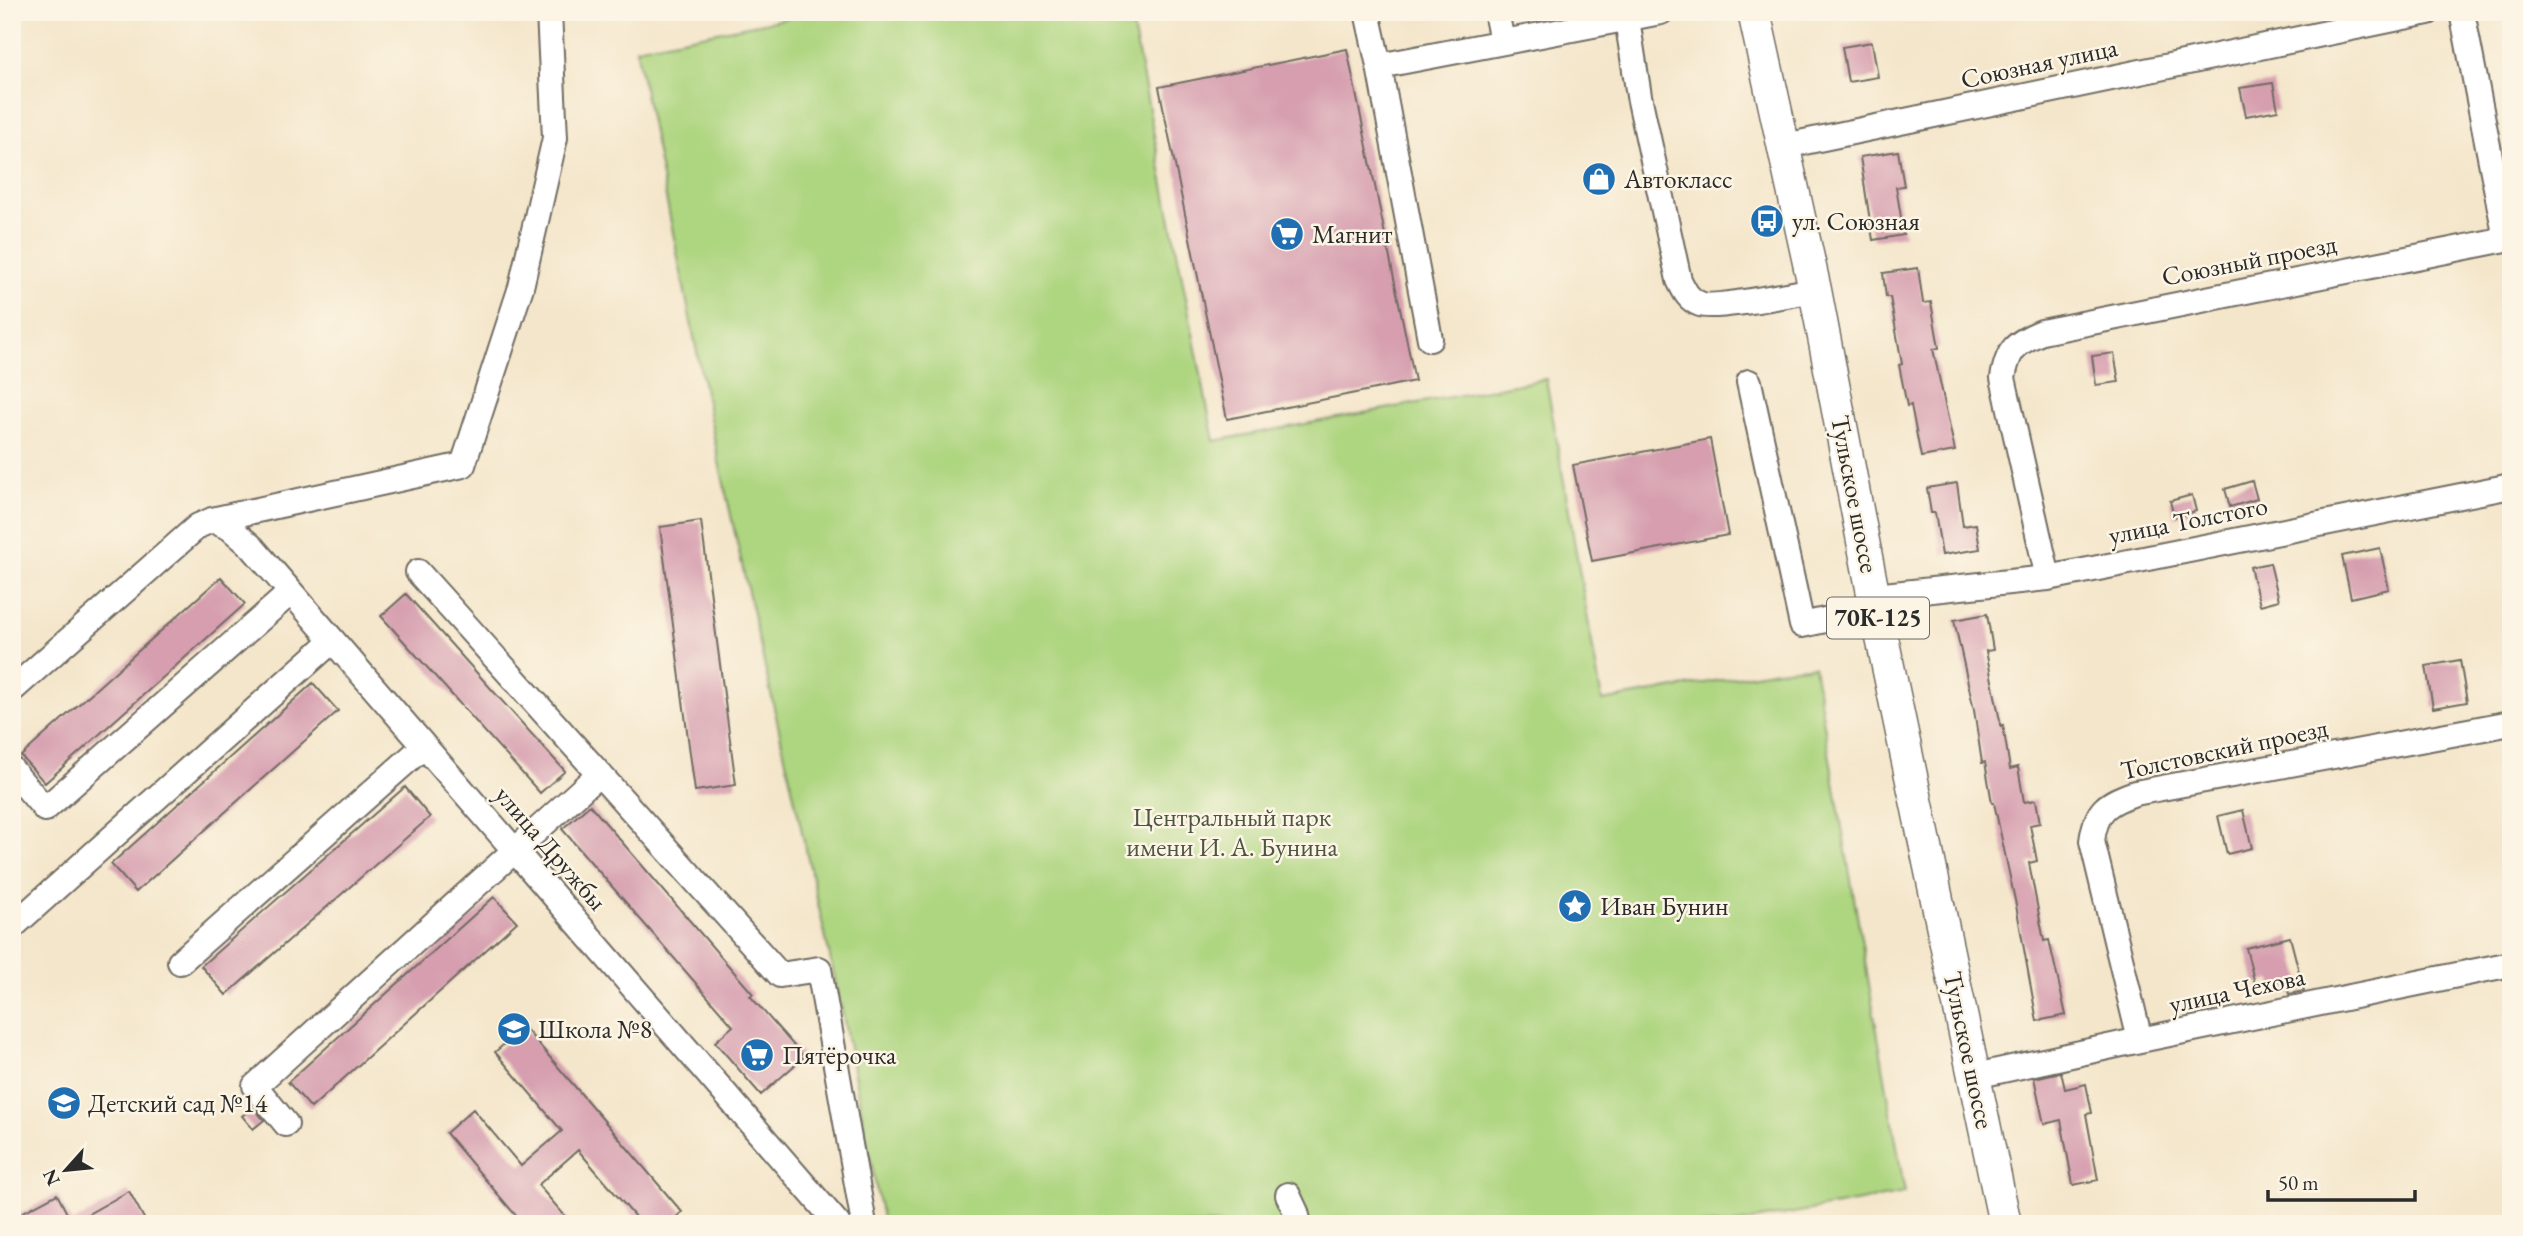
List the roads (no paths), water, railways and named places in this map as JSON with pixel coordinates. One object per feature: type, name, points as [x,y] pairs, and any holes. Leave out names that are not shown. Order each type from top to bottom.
[{"type":"main road","name":"Тульское шоссе","points":[[1754,12],[1815,290],[1875,603],[2005,1224]]},
{"type":"street","points":[[12,690],[198,526],[212,520],[463,465],[521,287],[555,138],[549,12]]},
{"type":"street","points":[[1367,12],[1430,339]]},
{"type":"street","points":[[1496,12],[1502,41]]},
{"type":"street","points":[[1379,66],[1661,12]]},
{"type":"street","name":"Союзная улица","points":[[1785,146],[2428,12]]},
{"type":"street","name":"Союзный проезд","points":[[2048,578],[2003,378],[2006,359],[2014,347],[2042,332],[2506,239],[2462,12]]},
{"type":"street","points":[[1627,19],[1642,110],[1679,279],[1687,296],[1701,305],[1815,290]]},
{"type":"street","name":"улица Толстого","points":[[1749,382],[1802,625],[1875,603],[2048,578],[2511,486]]},
{"type":"street","name":"улица Дружбы","points":[[212,520],[230,528],[252,547],[838,1224]]},
{"type":"street","points":[[418,572],[780,975],[819,969],[864,1224]]},
{"type":"street","points":[[12,770],[45,808],[291,592]]},
{"type":"street","points":[[12,927],[332,641]]},
{"type":"street","name":"Толстовский проезд","points":[[2140,1040],[2092,841],[2094,823],[2103,808],[2135,793],[2511,723]]},
{"type":"street","points":[[180,962],[424,746]]},
{"type":"street","points":[[286,1124],[255,1086],[599,774]]},
{"type":"street","name":"улица Чехова","points":[[1975,1076],[2511,964]]},
{"type":"street","points":[[1288,1195],[1299,1224]]},
{"type":"place","name":"Автокласс","points":[[1599,179]]},
{"type":"place","name":"ул. Союзная","points":[[1767,221]]},
{"type":"place","name":"Магнит","points":[[1287,234]]},
{"type":"place","name":"Иван Бунин","points":[[1575,906]]},
{"type":"place","name":"Школа №8","points":[[514,1029]]},
{"type":"place","name":"Пятёрочка","points":[[757,1055]]},
{"type":"place","name":"Детский сад №14","points":[[64,1103]]},
{"type":"park label","name":"Центральный парк имени И. А. Бунина","points":[[1232,832]]}]
